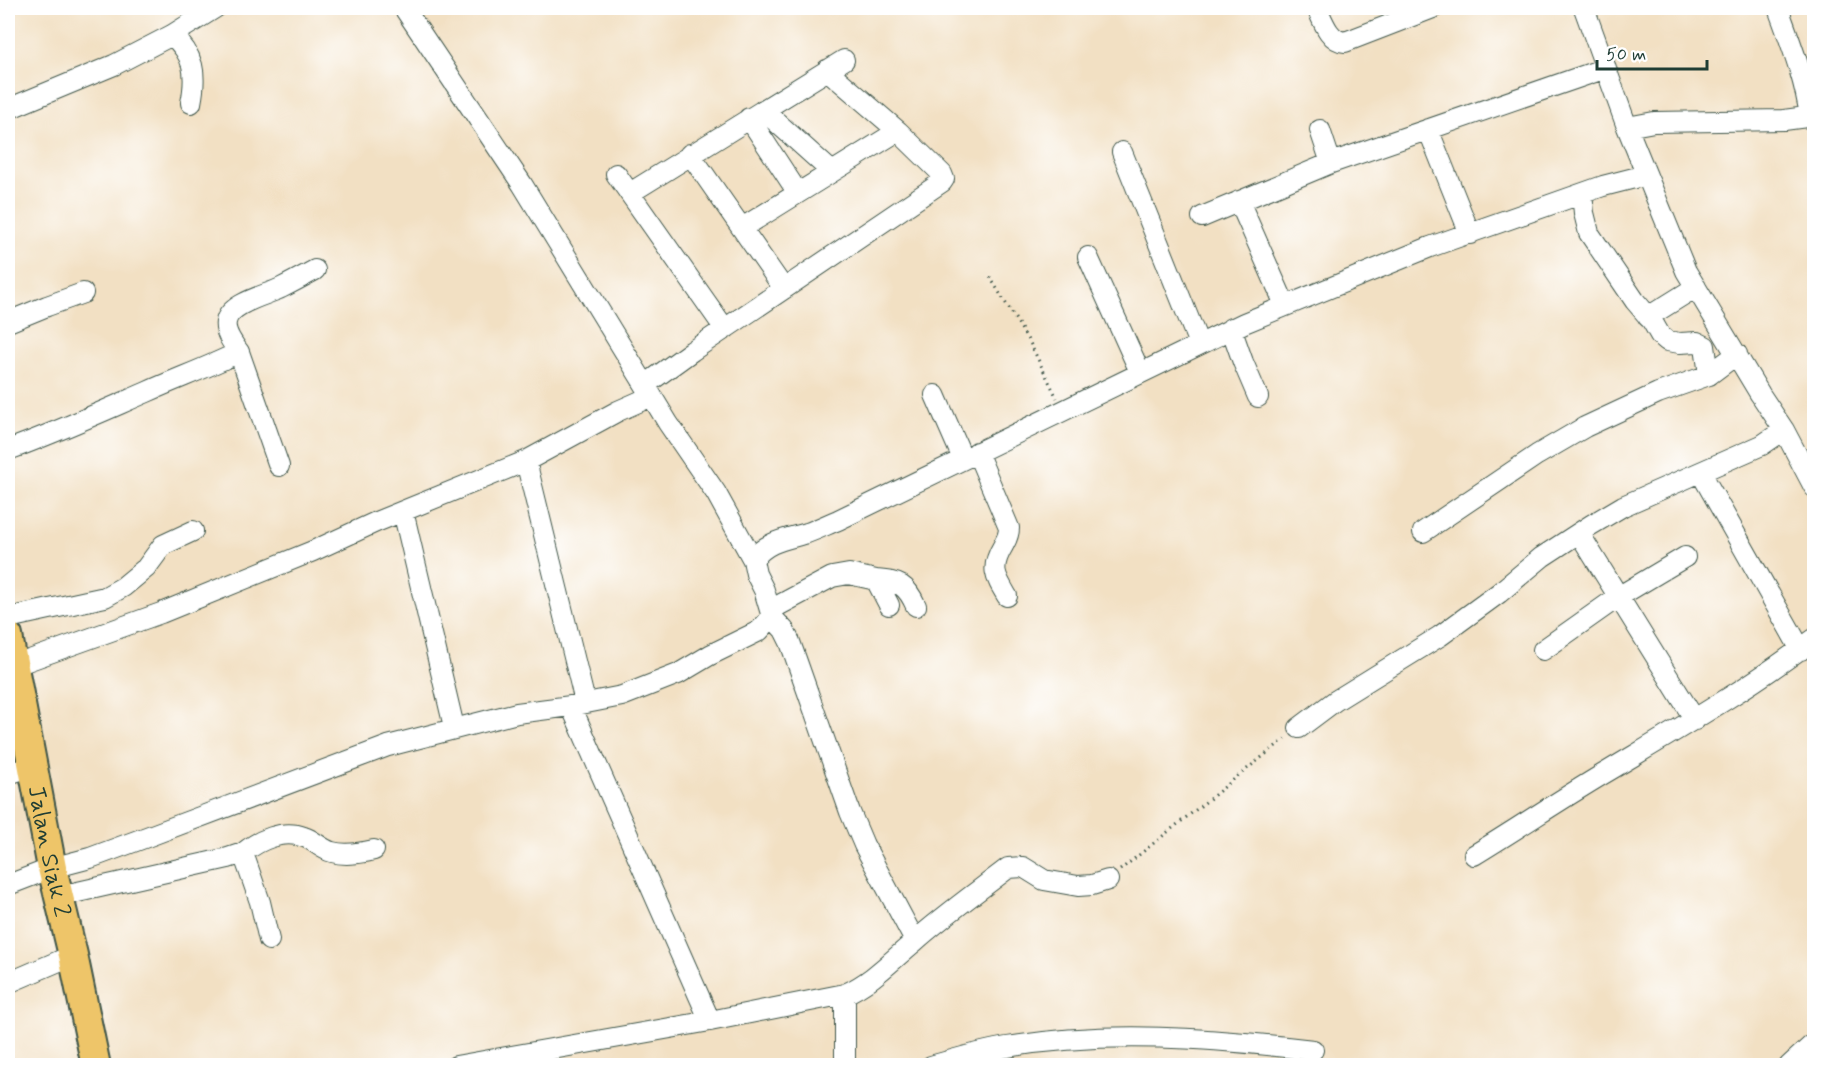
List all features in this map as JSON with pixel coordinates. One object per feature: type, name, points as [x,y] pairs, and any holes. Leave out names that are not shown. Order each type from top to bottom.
[{"type":"highway","name":"Jalan Siak 2","points":[[8,636],[13,666],[20,770],[60,897],[96,1065]]},
{"type":"street","points":[[8,109],[114,65],[215,8]]},
{"type":"street","points":[[404,8],[522,184],[668,423],[716,493],[753,560],[771,614],[790,642],[850,812],[864,845],[915,940]]},
{"type":"street","points":[[1317,8],[1330,35],[1338,42],[1357,39],[1389,15],[1433,8]]},
{"type":"street","points":[[1584,8],[1627,127],[1686,271],[1784,430],[1815,487]]},
{"type":"street","points":[[1627,127],[1654,122],[1784,120],[1812,117],[1800,67],[1778,8]]},
{"type":"street","points":[[172,34],[184,45],[190,57],[194,76],[191,102]]},
{"type":"street","points":[[13,666],[161,613],[526,461],[618,411],[648,391],[659,374],[944,179],[942,174],[836,65],[630,193]]},
{"type":"street","points":[[1202,217],[1331,163],[1606,68]]},
{"type":"street","points":[[756,114],[832,172]]},
{"type":"street","points":[[756,114],[798,193]]},
{"type":"street","points":[[1428,129],[1470,234]]},
{"type":"street","points":[[1320,130],[1331,163]]},
{"type":"street","points":[[741,228],[898,131]]},
{"type":"street","points":[[1122,152],[1199,344]]},
{"type":"street","points":[[690,154],[784,289]]},
{"type":"street","points":[[616,174],[725,329]]},
{"type":"street","points":[[753,560],[770,545],[828,524],[1231,328],[1430,247],[1603,186],[1646,175]]},
{"type":"street","points":[[1582,194],[1589,233],[1635,301],[1667,341],[1680,344],[1697,342],[1705,346],[1709,375]]},
{"type":"street","points":[[1239,201],[1285,305]]},
{"type":"street","points":[[1088,257],[1140,372]]},
{"type":"street","points":[[279,466],[239,352],[228,335],[226,322],[232,311],[252,299],[279,289],[315,270]]},
{"type":"street","points":[[1648,317],[1696,287]]},
{"type":"street","points":[[8,322],[83,293]]},
{"type":"street","points":[[1231,328],[1258,397]]},
{"type":"street","points":[[8,450],[171,383],[239,352]]},
{"type":"street","points":[[1423,532],[1537,455],[1585,427],[1658,393],[1709,375],[1737,354]]},
{"type":"street","points":[[935,396],[1009,528],[1009,536],[995,563],[995,576],[1006,596]]},
{"type":"street","points":[[1299,728],[1335,701],[1440,636],[1499,593],[1542,557],[1579,533],[1623,506],[1762,445],[1784,430]]},
{"type":"street","points":[[526,461],[578,704],[710,1021]]},
{"type":"street","points":[[1474,855],[1695,720],[1808,644],[1701,473]]},
{"type":"street","points":[[403,511],[454,728]]},
{"type":"street","points":[[8,618],[105,597],[123,587],[146,568],[163,545],[193,531]]},
{"type":"street","points":[[1579,533],[1695,720]]},
{"type":"street","points":[[1543,650],[1617,597],[1685,556]]},
{"type":"street","points":[[8,885],[52,868],[90,858],[388,746],[517,712],[622,696],[678,674],[759,631],[771,614],[832,577],[849,574],[896,583],[910,592],[916,606]]},
{"type":"street","points":[[876,580],[889,605]]},
{"type":"street","points":[[60,897],[228,858],[243,853],[259,841],[277,836],[295,834],[306,837],[318,846],[335,853],[360,853],[374,850]]},
{"type":"street","points":[[243,853],[260,903],[269,940]]},
{"type":"street","points":[[456,1065],[710,1021],[845,994],[856,990],[877,975],[915,940],[1008,868],[1023,867],[1044,880],[1078,886],[1108,880]]},
{"type":"street","points":[[8,982],[73,955]]},
{"type":"street","points":[[845,994],[845,1065]]},
{"type":"street","points":[[931,1065],[1006,1047],[1042,1042],[1110,1038],[1161,1037],[1234,1041],[1313,1050]]},
{"type":"street","points":[[1789,1065],[1815,1043]]},
{"type":"path","points":[[990,277],[1031,345],[1063,410]]},
{"type":"path","points":[[1108,880],[1299,728]]}]
